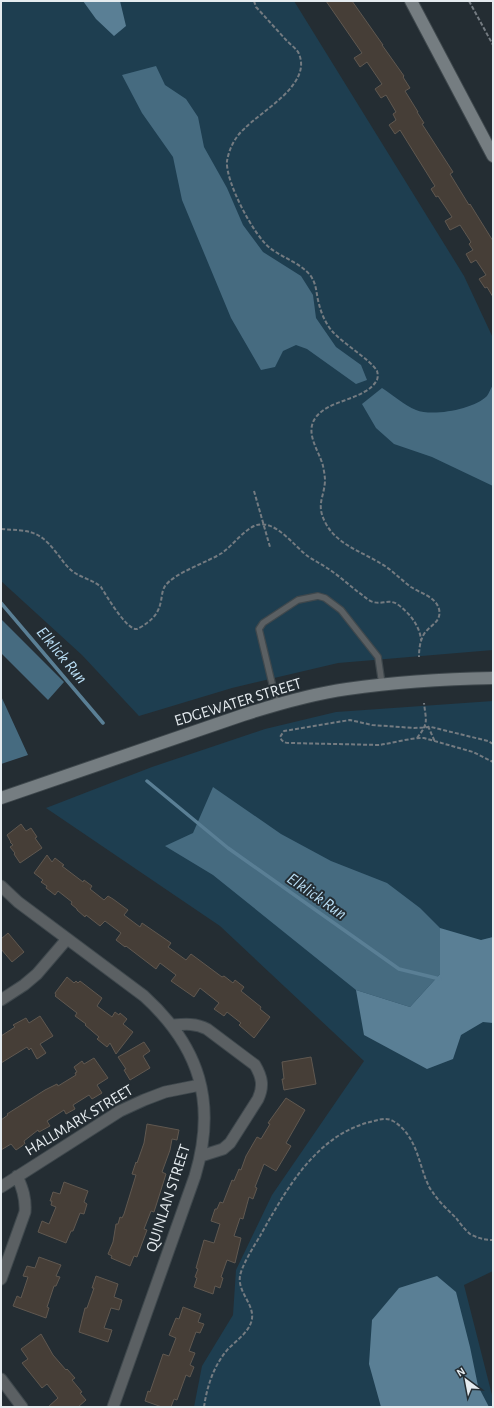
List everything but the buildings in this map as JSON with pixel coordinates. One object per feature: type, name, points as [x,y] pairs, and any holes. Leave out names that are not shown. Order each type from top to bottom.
[{"type":"street","points":[[411,1],[493,156]]},
{"type":"street","name":"EDGEWATER STREET","points":[[1,798],[277,705],[346,689],[382,684],[437,679],[493,678]]},
{"type":"street","name":"QUINLAN STREET","points":[[2,889],[144,996],[161,1011],[184,1043],[194,1063],[200,1085],[204,1107],[204,1129],[201,1156],[113,1407]]},
{"type":"street","points":[[1,1000],[24,985],[37,974],[67,939]]},
{"type":"street","points":[[172,1025],[193,1024],[207,1029],[255,1065],[263,1082],[258,1099],[230,1143],[223,1149],[201,1156]]},
{"type":"street","name":"HALLMARK STREET","points":[[1,1187],[120,1111],[165,1092],[200,1085]]},
{"type":"street","points":[[1,1279],[25,1212],[26,1202],[17,1176]]},
{"type":"street","points":[[1,1379],[22,1407]]},
{"type":"lane","points":[[277,705],[259,629],[263,623],[298,600],[308,597],[318,596],[325,598],[341,610],[378,657],[382,684]]},
{"type":"path","points":[[254,1],[256,8],[298,53],[302,65],[299,77],[285,94],[243,130],[230,148],[227,161],[229,177],[244,210],[259,237],[270,248],[304,269],[312,277],[317,289],[319,304],[324,317],[332,330],[350,348],[374,367],[378,373],[378,380],[372,387],[365,392],[329,407],[316,418],[312,425],[314,446],[322,462],[325,474],[325,482],[320,498],[320,508],[324,520],[334,536],[352,548],[380,563],[435,602],[438,608],[439,616],[437,621],[424,634],[419,648],[419,657]]},
{"type":"path","points":[[469,1],[493,45]]},
{"type":"path","points":[[254,491],[270,547]]},
{"type":"path","points":[[1,529],[28,531],[37,534],[46,540],[71,570],[96,583],[100,587],[123,620],[130,628],[134,630],[138,629],[154,617],[158,612],[165,586],[170,581],[202,562],[221,554],[247,530],[254,526],[263,524],[268,525],[280,531],[301,551],[327,568],[365,598],[373,602],[391,601],[402,607],[417,626],[421,641]]},
{"type":"path","points":[[424,703],[427,727],[435,742]]},
{"type":"path","points":[[493,744],[488,741],[427,727],[414,728],[372,725],[350,720],[284,731],[280,737],[285,743],[379,744],[424,738],[473,752],[493,762]]},
{"type":"path","points":[[417,738],[427,727]]},
{"type":"path","points":[[204,1407],[209,1385],[216,1366],[227,1351],[250,1326],[253,1318],[252,1310],[241,1289],[240,1276],[247,1259],[279,1202],[311,1157],[345,1130],[366,1122],[382,1119],[391,1120],[399,1125],[407,1133],[417,1151],[426,1180],[432,1192],[469,1233],[482,1240],[493,1240]]},
{"type":"shaded area","points":[[1,1],[294,1],[464,276],[493,338],[493,650],[338,663],[232,688],[139,716],[82,655],[1,581]]},
{"type":"shaded area","points":[[83,1],[120,1],[126,26],[114,36],[96,19]]},
{"type":"shaded area","points":[[156,66],[165,85],[186,99],[198,117],[204,147],[227,188],[243,225],[263,252],[301,276],[313,295],[316,318],[336,347],[361,365],[367,380],[356,384],[307,349],[296,345],[283,351],[275,367],[261,370],[231,318],[182,200],[173,157],[142,113],[122,75]]},
{"type":"shaded area","points":[[493,385],[493,486],[432,457],[394,444],[376,428],[362,404],[382,388],[416,410],[432,413],[443,412],[463,408],[481,401],[487,396]]},
{"type":"shaded area","points":[[1,619],[64,682],[48,700],[1,653]]},
{"type":"shaded area","points":[[1,696],[28,755],[1,764]]},
{"type":"shaded area","points":[[493,701],[493,1271],[464,1285],[493,1399],[493,1407],[194,1407],[202,1366],[233,1315],[236,1270],[272,1195],[364,1061],[220,926],[46,808],[152,767],[265,729],[336,712]]},
{"type":"shaded area","points":[[213,787],[281,834],[331,861],[387,883],[420,908],[440,928],[440,974],[410,1007],[356,990],[213,875],[165,846],[193,833]]},
{"type":"shaded area","points":[[440,928],[481,940],[493,937],[493,1023],[483,1022],[461,1035],[453,1059],[427,1069],[364,1035],[356,990],[410,1007],[440,974]]},
{"type":"shaded area","points":[[437,1276],[456,1292],[478,1386],[489,1407],[381,1407],[369,1364],[372,1320],[399,1288]]},
{"type":"waterway","name":"Elklick Run","points":[[1,603],[103,723]]},
{"type":"waterway","name":"Elklick Run","points":[[147,781],[228,848],[399,969],[440,979]]}]
